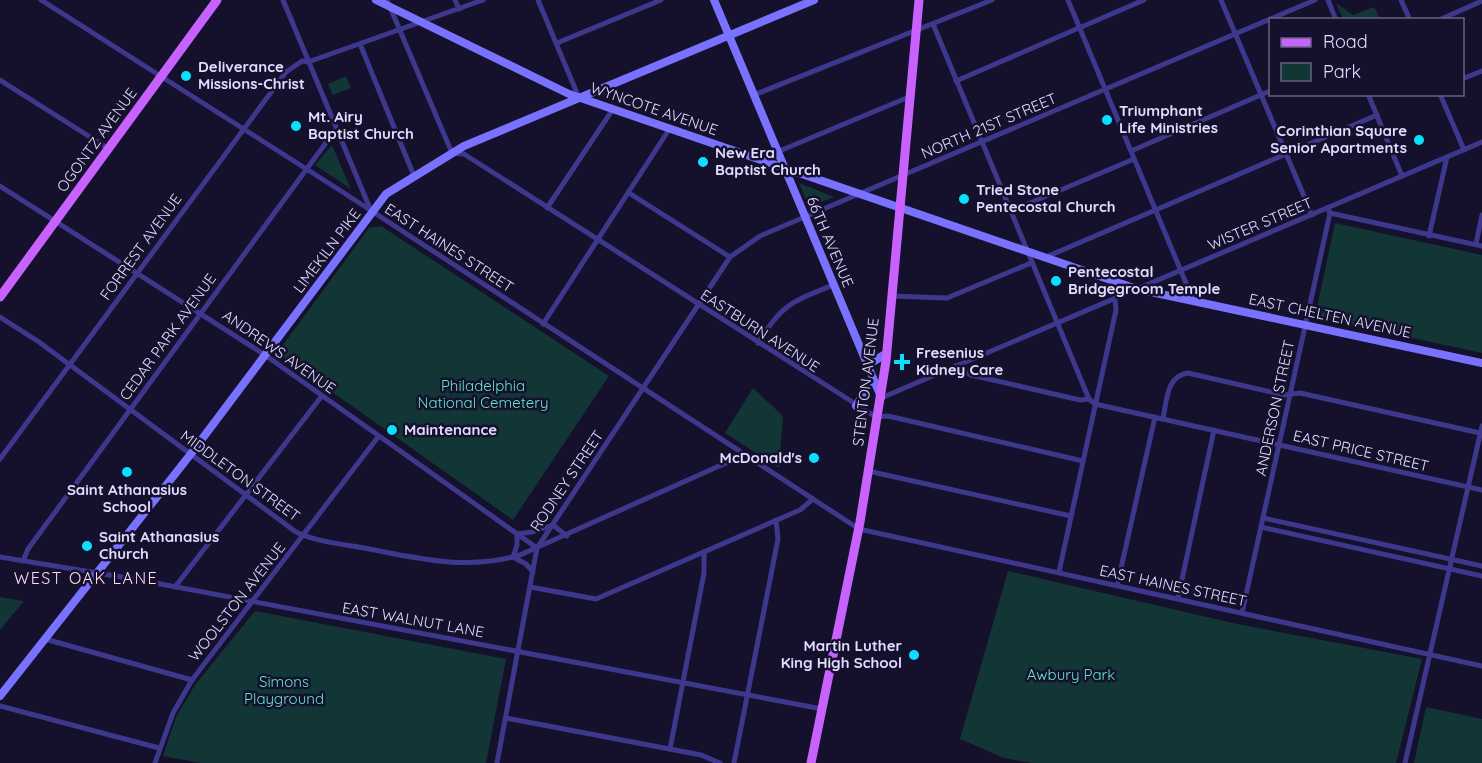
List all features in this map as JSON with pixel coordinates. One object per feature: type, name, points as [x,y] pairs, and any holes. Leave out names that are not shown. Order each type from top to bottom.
[{"type":"main road","name":"OGONTZ AVENUE","points":[[2,293],[217,0]]},
{"type":"main road","name":"STENTON AVENUE","points":[[811,763],[859,529],[881,398],[919,0]]},
{"type":"street","points":[[41,0],[372,213]]},
{"type":"street","name":"EAST HAINES STREET","points":[[283,0],[372,213],[859,529],[1482,666]]},
{"type":"street","name":"WYNCOTE AVENUE","points":[[376,0],[389,3],[422,22],[579,98],[1137,289]]},
{"type":"street","points":[[455,0],[459,9]]},
{"type":"street","name":"FORREST AVENUE","points":[[0,459],[286,72],[296,63],[308,62],[483,0]]},
{"type":"street","points":[[538,0],[579,98]]},
{"type":"street","points":[[557,43],[661,0]]},
{"type":"street","name":"66TH AVENUE","points":[[714,0],[881,398]]},
{"type":"street","name":"LIMEKILN PIKE","points":[[0,696],[190,455],[386,194],[464,146],[729,35],[794,4],[814,0]]},
{"type":"street","points":[[754,95],[992,0]]},
{"type":"street","points":[[1068,0],[1193,300]]},
{"type":"street","points":[[956,81],[1144,0]]},
{"type":"street","points":[[1221,0],[1312,215]]},
{"type":"street","name":"NORTH 21ST STREET","points":[[1272,18],[1314,0]]},
{"type":"street","points":[[1328,0],[1335,18]]},
{"type":"street","points":[[1401,0],[1409,18]]},
{"type":"street","points":[[1444,18],[1482,1]]},
{"type":"street","points":[[389,3],[452,153]]},
{"type":"street","name":"NORTH 21ST STREET","points":[[697,304],[729,257],[760,236],[1269,19]]},
{"type":"street","points":[[933,24],[1056,324],[1089,399],[1095,404]]},
{"type":"street","points":[[360,44],[414,176]]},
{"type":"street","points":[[1464,78],[1482,71]]},
{"type":"street","points":[[0,80],[108,149]]},
{"type":"street","points":[[1131,151],[1269,92]]},
{"type":"street","points":[[1369,96],[1402,176]]},
{"type":"street","points":[[1441,96],[1464,150]]},
{"type":"street","points":[[777,152],[909,97]]},
{"type":"street","points":[[547,208],[613,109]]},
{"type":"street","points":[[1046,257],[1377,115]]},
{"type":"street","points":[[543,324],[670,128]]},
{"type":"street","name":"CEDAR PARK AVENUE","points":[[24,561],[28,549],[336,129]]},
{"type":"street","name":"WISTER STREET","points":[[881,398],[1312,215],[1329,211],[1402,176],[1482,142]]},
{"type":"street","name":"EASTBURN AVENUE","points":[[452,153],[464,154],[876,417],[888,416],[1083,461]]},
{"type":"street","points":[[1429,236],[1447,157]]},
{"type":"street","points":[[1011,211],[1134,159]]},
{"type":"street","name":"ANDREWS AVENUE","points":[[0,186],[266,355],[321,397],[537,548]]},
{"type":"street","points":[[629,193],[729,257]]},
{"type":"street","points":[[1329,211],[1429,236],[1479,245],[1482,215]]},
{"type":"street","name":"ANDERSON STREET","points":[[1242,614],[1329,211]]},
{"type":"street","points":[[891,296],[947,298],[1031,263]]},
{"type":"street","points":[[758,343],[775,317],[789,303],[833,285]]},
{"type":"street","name":"EAST CHELTEN AVENUE","points":[[1137,289],[1482,363]]},
{"type":"street","points":[[1059,572],[1116,310],[1115,299]]},
{"type":"street","name":"RODNEY STREET","points":[[497,763],[537,548],[697,304]]},
{"type":"street","name":"MIDDLETON STREET","points":[[0,317],[70,365],[246,496],[304,535],[446,562],[486,562],[513,557],[537,548]]},
{"type":"street","points":[[866,362],[871,363],[887,353]]},
{"type":"street","points":[[956,366],[971,375],[1080,400],[1089,399]]},
{"type":"street","points":[[1163,418],[1171,383],[1181,374],[1188,373],[1284,395],[1300,393],[1480,434]]},
{"type":"street","points":[[856,406],[873,379]]},
{"type":"street","points":[[175,587],[321,397]]},
{"type":"street","name":"EAST PRICE STREET","points":[[1095,404],[1482,490]]},
{"type":"street","points":[[1117,586],[1155,417]]},
{"type":"street","points":[[1405,763],[1482,426]]},
{"type":"street","points":[[1178,598],[1214,430]]},
{"type":"street","name":"WOOLSTON AVENUE","points":[[154,763],[173,713],[192,680],[378,437]]},
{"type":"street","points":[[537,548],[746,454]]},
{"type":"street","points":[[868,471],[1071,516]]},
{"type":"street","points":[[530,587],[596,599],[800,510],[813,499]]},
{"type":"street","points":[[1263,518],[1482,566]]},
{"type":"street","points":[[734,763],[778,540],[776,520]]},
{"type":"street","points":[[533,572],[526,564],[513,557],[517,545],[516,534],[532,532],[553,525],[567,536]]},
{"type":"street","points":[[1261,527],[1482,576]]},
{"type":"street","points":[[670,749],[704,573],[704,552]]},
{"type":"street","name":"EAST WALNUT LANE","points":[[0,556],[822,709]]},
{"type":"street","points":[[45,639],[192,680]]},
{"type":"street","points":[[0,706],[159,748]]},
{"type":"street","points":[[506,718],[701,755],[720,763]]},
{"type":"green space","points":[[1336,3],[1353,15],[1374,7],[1380,18],[1343,18]]},
{"type":"green space","points":[[346,76],[351,88],[333,95],[328,84]]},
{"type":"green space","points":[[332,145],[351,189],[315,165]]},
{"type":"green space","points":[[799,183],[834,197],[809,207]]},
{"type":"green space","points":[[1335,223],[1482,255],[1482,353],[1315,317]]},
{"type":"green space","name":"Philadelphia National Cemetery","points":[[381,226],[609,376],[513,520],[277,353],[369,228]]},
{"type":"green space","points":[[753,388],[783,416],[779,468],[725,433]]},
{"type":"green space","name":"Awbury Park","points":[[1008,571],[1237,624],[1422,659],[1396,763],[1032,763],[1004,758],[960,739]]},
{"type":"green space","points":[[0,597],[24,601],[0,630]]},
{"type":"green space","name":"Simons Playground","points":[[255,611],[506,659],[486,763],[201,763],[163,756],[176,717],[195,685]]},
{"type":"green space","points":[[1426,707],[1482,719],[1482,763],[1414,763]]},
{"type":"place","name":"Deliverance Missions-Christ","points":[[186,76]]},
{"type":"place","name":"Triumphant Life Ministries","points":[[1107,120]]},
{"type":"place","name":"Mt. Airy Baptist Church","points":[[296,126]]},
{"type":"place","name":"Corinthian Square Senior Apartments","points":[[1419,140]]},
{"type":"place","name":"New Era Baptist Church","points":[[703,162]]},
{"type":"place","name":"Tried Stone Pentecostal Church","points":[[964,199]]},
{"type":"place","name":"Pentecostal Bridgegroom Temple","points":[[1056,281]]},
{"type":"place","name":"Fresenius Kidney Care","points":[[902,362]]},
{"type":"place","name":"Maintenance","points":[[392,430]]},
{"type":"place","name":"McDonald's","points":[[814,458]]},
{"type":"place","name":"Saint Athanasius School","points":[[127,472]]},
{"type":"place","name":"Saint Athanasius Church","points":[[87,546]]},
{"type":"place","name":"Martin Luther King High School","points":[[914,655]]},
{"type":"district","name":"WEST OAK LANE","points":[[86,578]]}]
